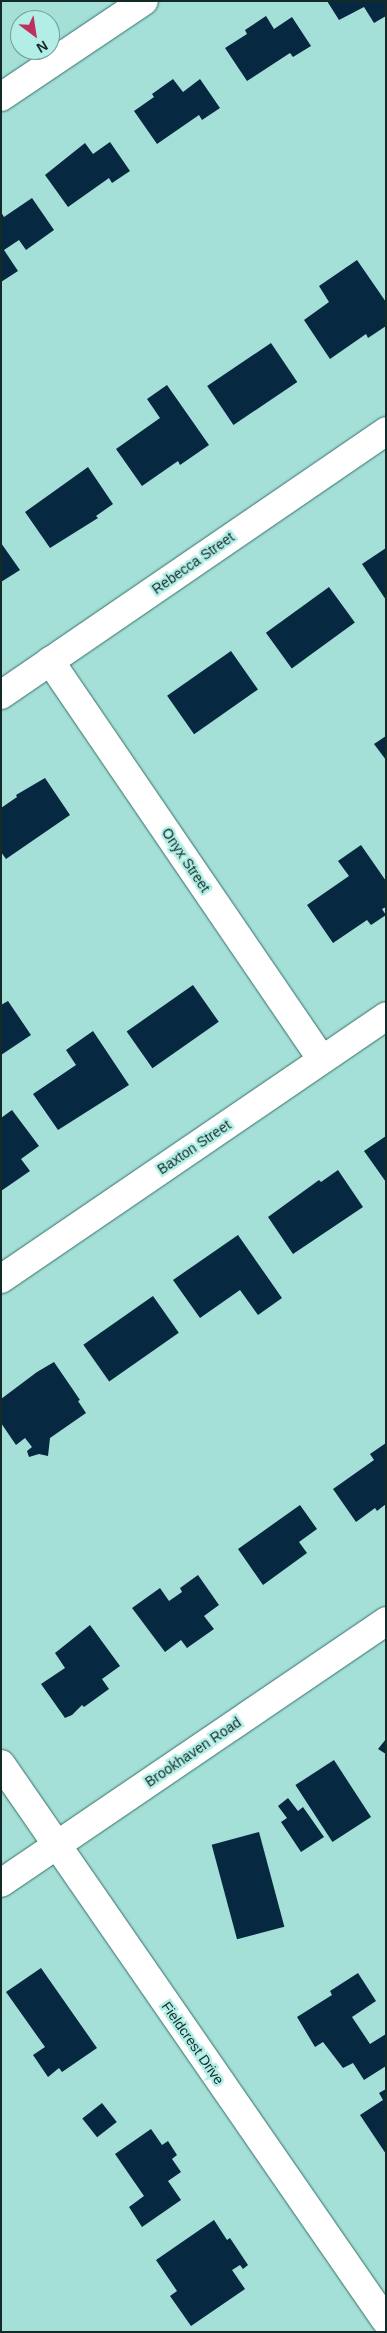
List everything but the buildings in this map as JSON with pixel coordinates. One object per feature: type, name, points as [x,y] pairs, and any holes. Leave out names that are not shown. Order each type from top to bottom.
[{"type":"street","points":[[1,98],[144,1]]},
{"type":"street","name":"Rebecca Street","points":[[1,695],[386,430]]},
{"type":"street","name":"Onyx Street","points":[[50,661],[322,1059]]},
{"type":"street","name":"Baxton Street","points":[[1,1279],[386,1016]]},
{"type":"street","name":"Brookhaven Road","points":[[1,1884],[386,1621]]},
{"type":"street","name":"Fieldcrest Drive","points":[[1,1764],[386,2321]]}]
